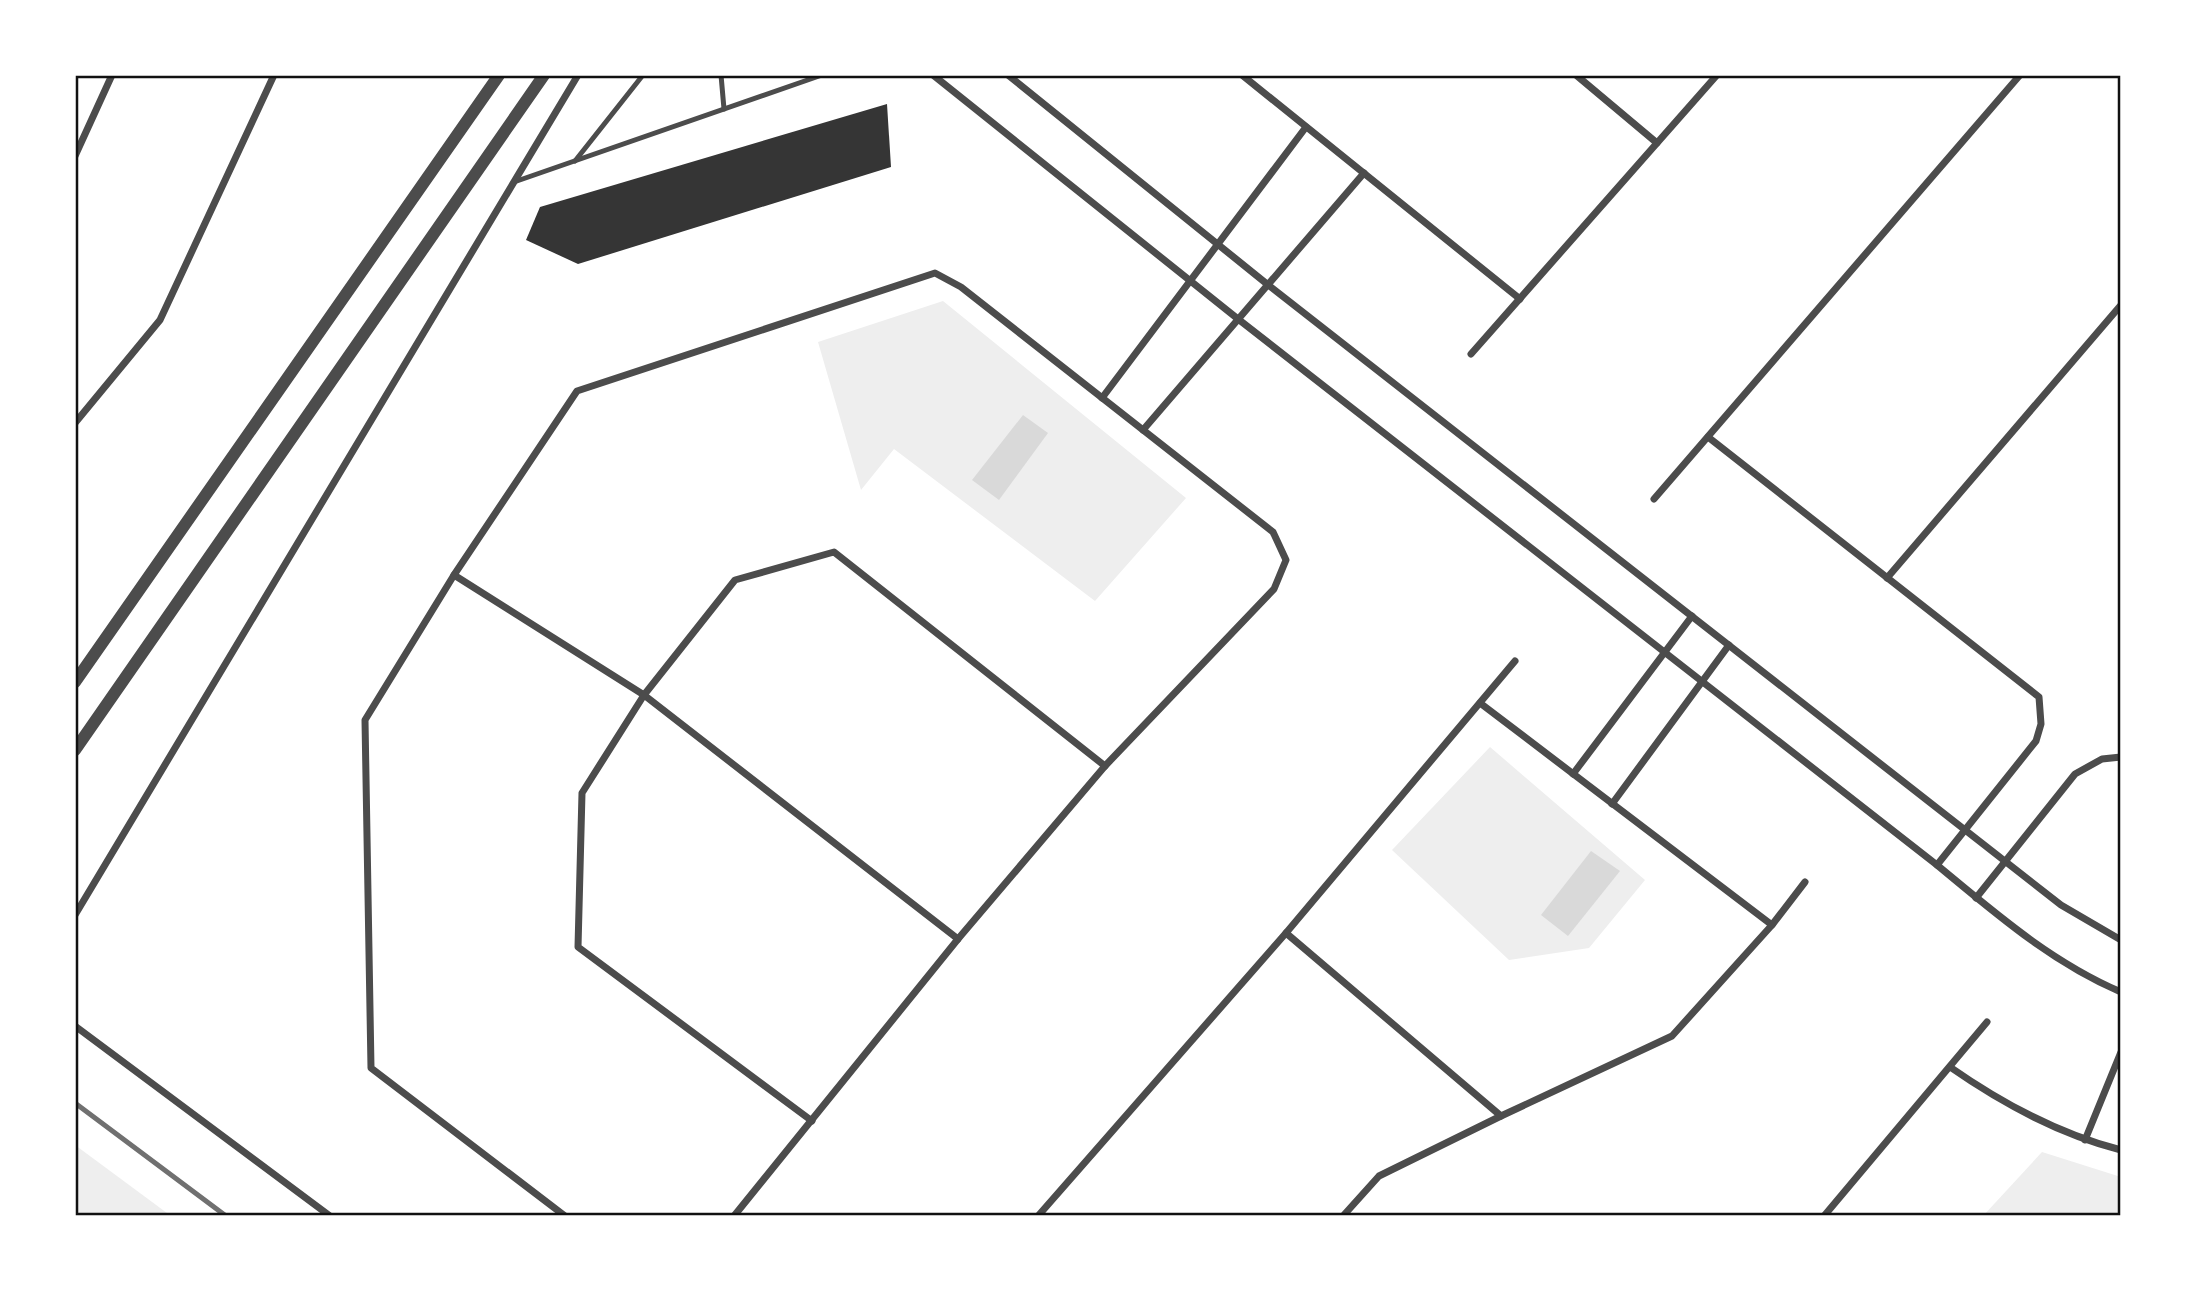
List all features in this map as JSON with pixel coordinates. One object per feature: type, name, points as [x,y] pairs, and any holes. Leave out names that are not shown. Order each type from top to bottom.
[{"type":"street","points":[[75,156],[111,75]]},
{"type":"street","points":[[75,423],[160,320],[274,75]]},
{"type":"street","points":[[75,682],[499,75]]},
{"type":"street","points":[[75,750],[544,75]]},
{"type":"street","points":[[75,915],[578,75]]},
{"type":"street","points":[[933,75],[1238,319],[1937,865],[2031,942],[2091,979],[2121,992]]},
{"type":"street","points":[[1008,75],[1267,284],[2061,905],[2121,940]]},
{"type":"street","points":[[1242,75],[1520,299]]},
{"type":"street","points":[[1576,75],[1657,143]]},
{"type":"street","points":[[1471,354],[1717,75]]},
{"type":"street","points":[[1654,499],[2020,75]]},
{"type":"street","points":[[1102,398],[1306,127]]},
{"type":"street","points":[[1143,430],[1364,173]]},
{"type":"street","points":[[565,1216],[372,1068],[365,720],[453,575],[578,391],[935,273],[961,287],[1273,532],[1286,559],[1274,589],[1105,766],[958,939],[734,1216]]},
{"type":"street","points":[[1887,578],[2121,305]]},
{"type":"street","points":[[1708,437],[2039,697],[2041,724],[2036,741],[1937,865]]},
{"type":"street","points":[[812,1121],[578,947],[582,793],[644,695],[735,580],[834,552],[1105,766]]},
{"type":"street","points":[[453,575],[644,695],[958,939]]},
{"type":"street","points":[[1573,774],[1692,616]]},
{"type":"street","points":[[1612,804],[1729,645]]},
{"type":"street","points":[[1038,1216],[1286,933],[1515,661]]},
{"type":"street","points":[[1480,703],[1772,925]]},
{"type":"street","points":[[1976,898],[2075,774],[2102,759],[2121,757]]},
{"type":"street","points":[[1343,1216],[1379,1177],[1500,1116],[1672,1036],[1772,925],[1805,882]]},
{"type":"street","points":[[1286,933],[1500,1116]]},
{"type":"street","points":[[1824,1216],[1987,1022]]},
{"type":"street","points":[[75,1026],[330,1216]]},
{"type":"street","points":[[2085,1140],[2121,1052]]},
{"type":"street","points":[[1950,1067],[2026,1115],[2085,1140],[2121,1150]]},
{"type":"lane","points":[[575,161],[643,75]]},
{"type":"lane","points":[[721,75],[724,109]]},
{"type":"lane","points":[[793,75],[794,85]]},
{"type":"lane","points":[[514,182],[821,75]]},
{"type":"shaded area","points":[[943,301],[1186,498],[1095,601],[894,449],[861,490],[818,342]]},
{"type":"shaded area","points":[[1023,415],[1048,433],[999,500],[972,480]]},
{"type":"shaded area","points":[[1490,747],[1645,880],[1589,948],[1509,960],[1392,850]]},
{"type":"shaded area","points":[[1591,851],[1620,871],[1568,936],[1541,915]]},
{"type":"shaded area","points":[[75,1145],[171,1216],[75,1216]]},
{"type":"shaded area","points":[[2042,1152],[2121,1177],[2121,1216],[1983,1216]]},
{"type":"building","points":[[887,104],[891,167],[578,264],[526,240],[540,207]]},
{"type":"railway","points":[[75,1103],[226,1216]]}]
